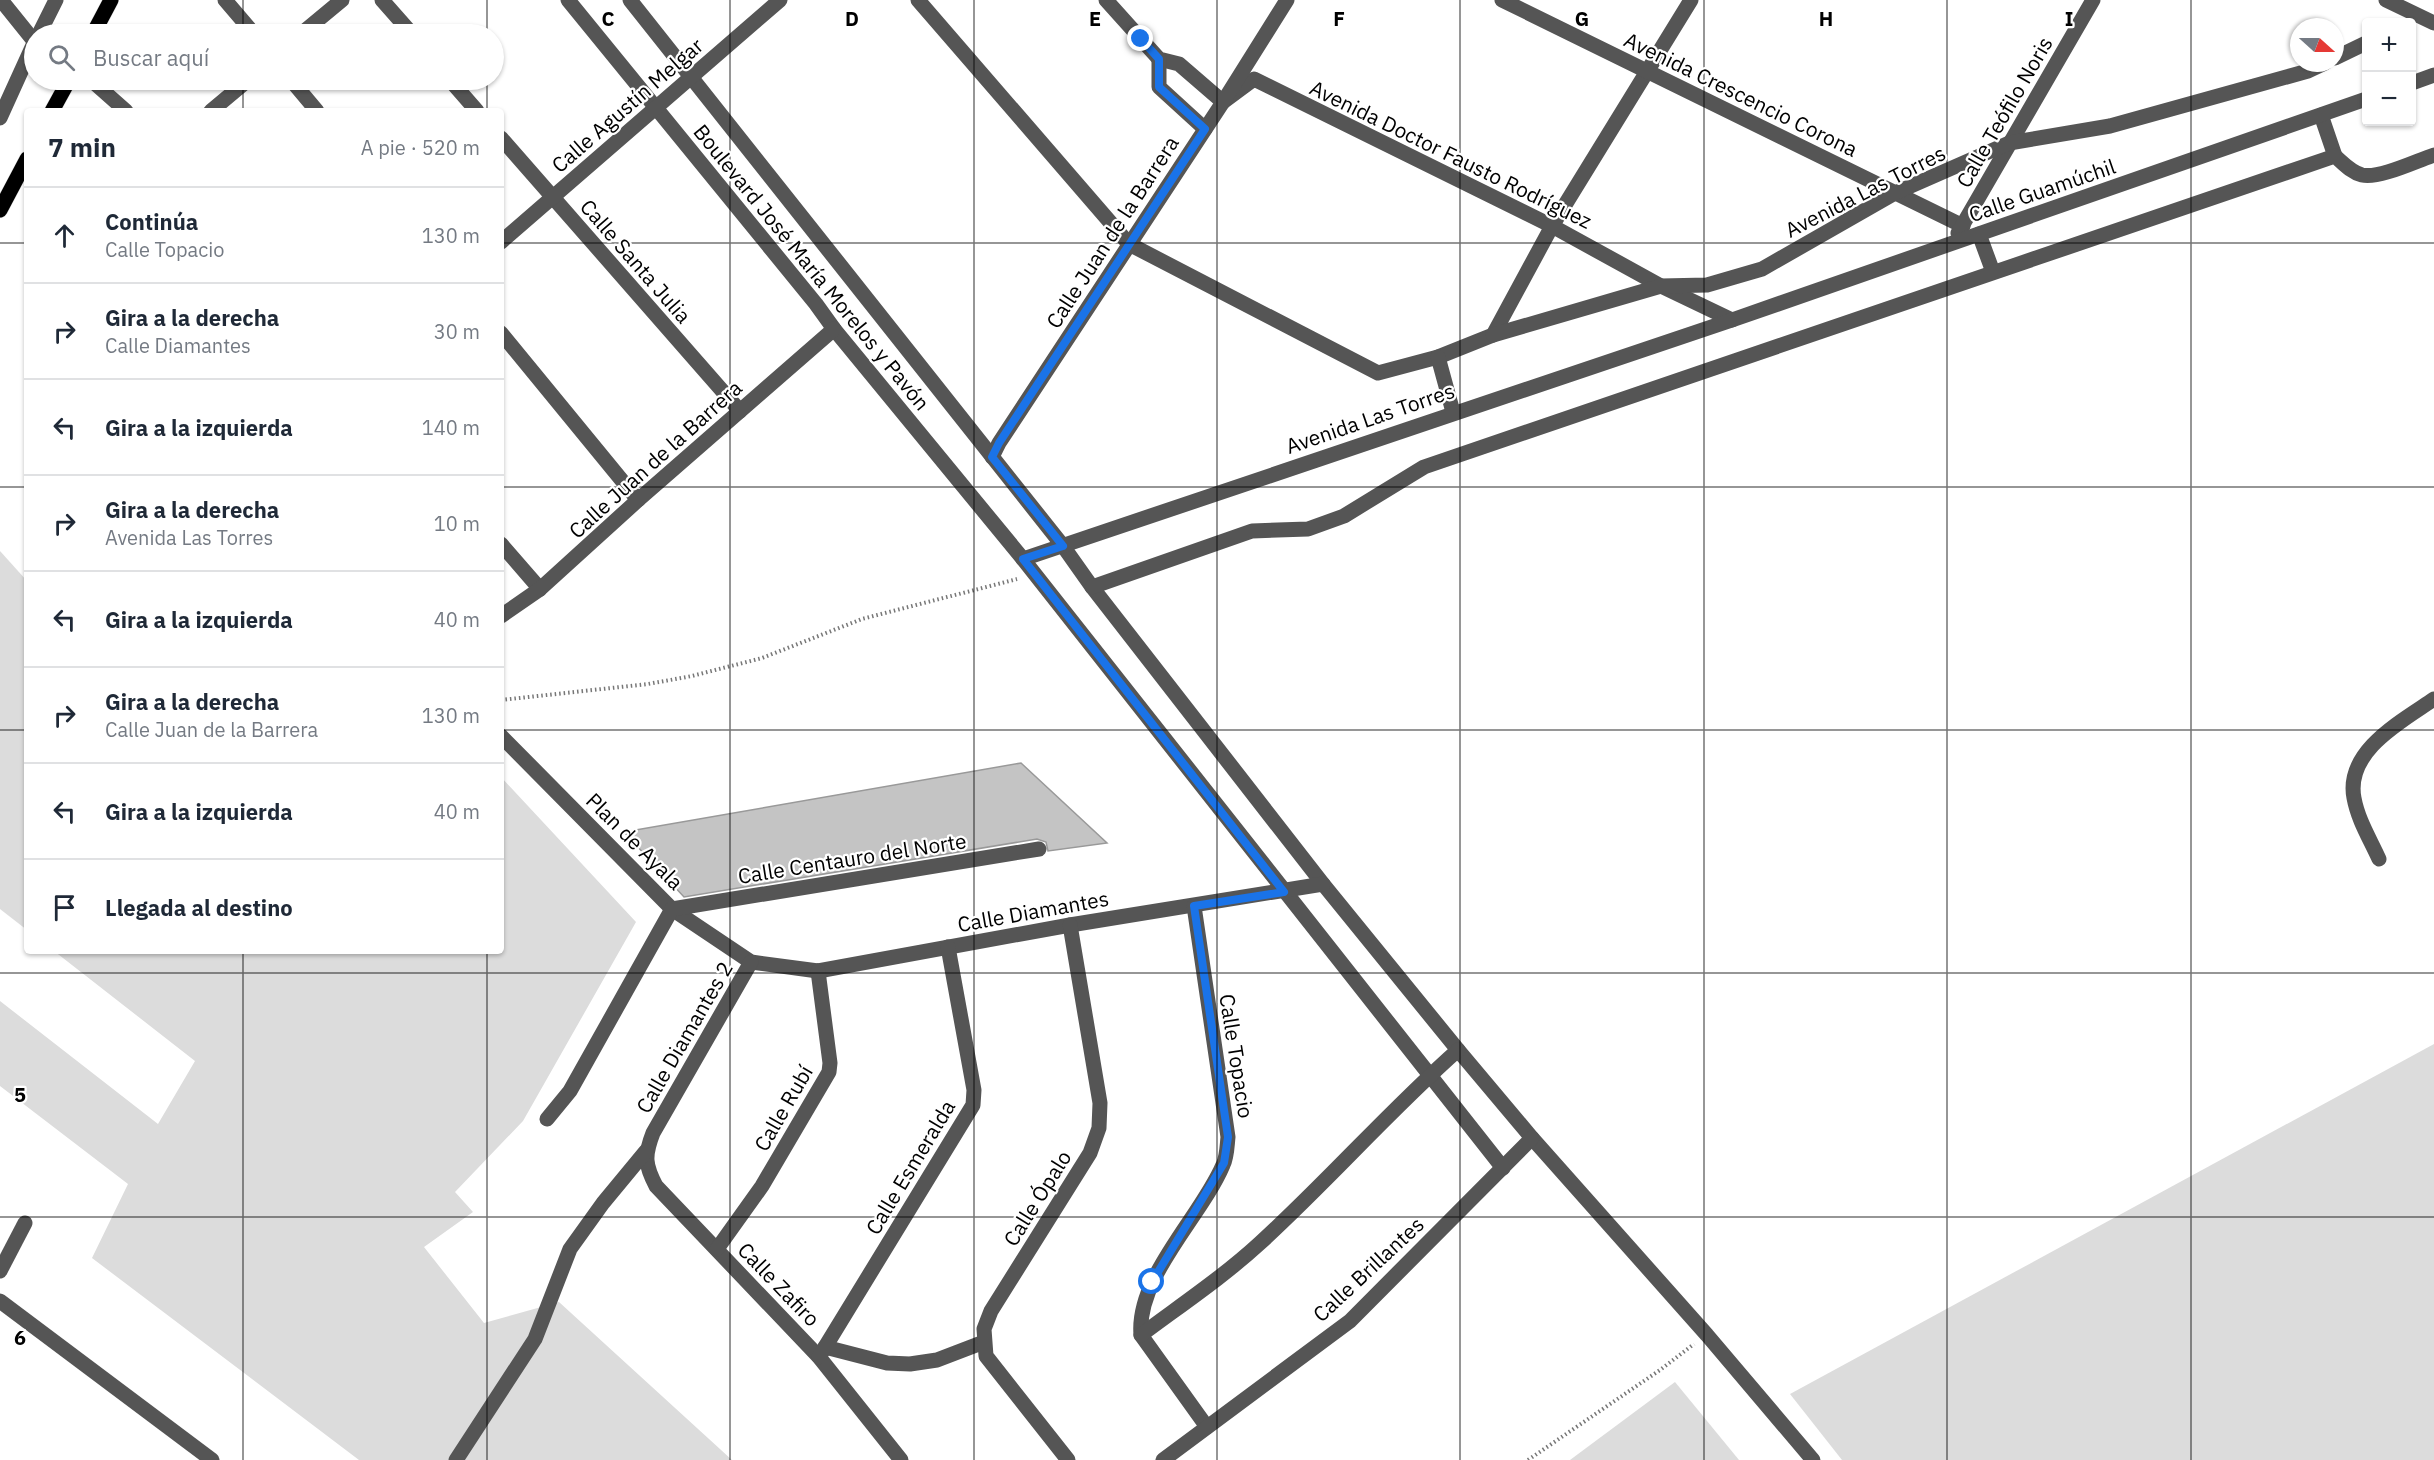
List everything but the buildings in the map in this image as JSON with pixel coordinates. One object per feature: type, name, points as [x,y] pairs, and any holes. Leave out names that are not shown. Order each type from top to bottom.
[{"type":"main road","points":[[98,24],[111,0]]},
{"type":"main road","points":[[54,108],[63,90]]},
{"type":"main road","points":[[0,210],[23,178]]},
{"type":"street","points":[[1,0],[24,29]]},
{"type":"street","points":[[44,24],[56,0]]},
{"type":"street","points":[[225,0],[245,24]]},
{"type":"street","points":[[313,24],[342,0]]},
{"type":"street","points":[[382,0],[403,24]]},
{"type":"street","name":"Boulevard José María Morelos y Pavón","points":[[568,0],[1023,559],[1503,1168]]},
{"type":"street","name":"Boulevard José María Morelos y Pavón","points":[[630,0],[1063,546],[1092,587],[1323,884],[1532,1138],[1707,1335],[1813,1460]]},
{"type":"street","name":"Calle Agustín Melgar","points":[[504,239],[780,0]]},
{"type":"street","points":[[918,0],[1129,244]]},
{"type":"street","points":[[1106,0],[1159,59],[1179,64],[1223,102]]},
{"type":"street","name":"Calle Juan de la Barrera","points":[[992,457],[1287,0]]},
{"type":"street","name":"Avenida Crescencio Corona","points":[[1502,0],[1963,226]]},
{"type":"street","points":[[1493,335],[1552,225],[1692,0]]},
{"type":"street","name":"Calle Teófilo Noris","points":[[1950,244],[1963,226],[2093,0]]},
{"type":"street","points":[[2386,0],[2425,19]]},
{"type":"street","points":[[2344,54],[2362,45]]},
{"type":"street","points":[[1159,59],[1159,87],[1205,129]]},
{"type":"street","points":[[0,118],[24,64]]},
{"type":"street","name":"Avenida Las Torres","points":[[1129,244],[1378,373],[1438,357],[1493,335],[1662,286],[1707,285],[1762,269],[1895,193],[2009,143],[2110,126],[2304,72]]},
{"type":"street","points":[[2416,82],[2434,75]]},
{"type":"street","name":"Avenida Doctor Fausto Rodríguez","points":[[1223,102],[1254,79],[1552,225],[1662,286],[1732,320]]},
{"type":"street","points":[[103,90],[123,108]]},
{"type":"street","points":[[215,108],[236,90]]},
{"type":"street","points":[[299,90],[314,108]]},
{"type":"street","points":[[459,90],[474,108]]},
{"type":"street","name":"Calle Guamúchil","points":[[1732,320],[2362,101]]},
{"type":"street","points":[[2321,115],[2335,156],[2351,170],[2364,175],[2379,174],[2434,155]]},
{"type":"street","name":"Calle Santa Julia","points":[[504,142],[740,411]]},
{"type":"street","points":[[1092,587],[1252,531],[1308,530],[1344,516],[1424,467],[2335,156]]},
{"type":"street","points":[[1979,234],[1993,272]]},
{"type":"street","name":"Avenida Las Torres","points":[[1023,559],[1453,412],[1732,320]]},
{"type":"street","name":"Calle Juan de la Barrera","points":[[504,614],[540,589],[834,329]]},
{"type":"street","points":[[504,337],[638,500]]},
{"type":"street","points":[[1438,357],[1453,412]]},
{"type":"street","points":[[504,547],[540,589]]},
{"type":"street","points":[[2379,859],[2361,820],[2354,796],[2357,768],[2371,746],[2434,699]]},
{"type":"street","name":"Plan de Ayala","points":[[504,739],[672,909],[751,962]]},
{"type":"street","name":"Calle Centauro del Norte","points":[[672,909],[1039,849]]},
{"type":"street","name":"Calle Diamantes","points":[[751,962],[818,971],[1070,925],[1323,884]]},
{"type":"street","name":"Calle Topacio","points":[[1141,1335],[1139,1319],[1152,1282],[1224,1163],[1228,1137],[1194,906]]},
{"type":"street","points":[[547,1119],[570,1091],[672,909]]},
{"type":"street","name":"Calle Ópalo","points":[[984,1342],[984,1329],[991,1311],[1066,1194],[1090,1153],[1100,1128],[1100,1103],[1070,925]]},
{"type":"street","name":"Calle Esmeralda","points":[[822,1352],[973,1105],[974,1090],[948,947]]},
{"type":"street","name":"Calle Diamantes 2","points":[[646,1152],[653,1133],[751,962]]},
{"type":"street","name":"Calle Rubí","points":[[717,1249],[762,1186],[829,1072],[830,1063],[818,971]]},
{"type":"street","points":[[1207,1427],[1141,1335],[1258,1245],[1458,1050]]},
{"type":"street","name":"Calle Brillantes","points":[[1163,1460],[1350,1321],[1532,1138]]},
{"type":"street","points":[[456,1460],[535,1339],[570,1249],[603,1203],[646,1152]]},
{"type":"street","name":"Calle Zafiro","points":[[646,1152],[647,1170],[656,1186],[822,1352],[901,1460]]},
{"type":"street","points":[[0,1271],[25,1223]]},
{"type":"street","points":[[0,1301],[212,1460]]},
{"type":"street","points":[[822,1352],[887,1363],[910,1364],[938,1360],[984,1342],[986,1356],[1068,1460]]},
{"type":"path","points":[[504,700],[648,684],[692,675],[772,655],[862,619],[1035,574]]},
{"type":"path","points":[[1528,1460],[1707,1335]]},
{"type":"shaded area","points":[[0,551],[24,578],[24,928],[0,909]]},
{"type":"shaded area","points":[[504,780],[636,922],[523,1121],[455,1192],[473,1212],[424,1247],[484,1323],[559,1302],[732,1460],[359,1460],[92,1258],[128,1184],[0,1086],[0,1001],[158,1124],[195,1061],[58,954],[504,954]]},
{"type":"shaded area","points":[[2434,1044],[2434,1460],[1842,1460],[1790,1394]]},
{"type":"shaded area","points":[[1675,1382],[1739,1460],[1570,1460]]},
{"type":"route","points":[[1141,39],[1159,59],[1159,87],[1205,129],[992,457],[1063,546],[1023,559],[1158,728],[1284,892],[1194,906],[1228,1137],[1224,1163],[1152,1282]]}]
